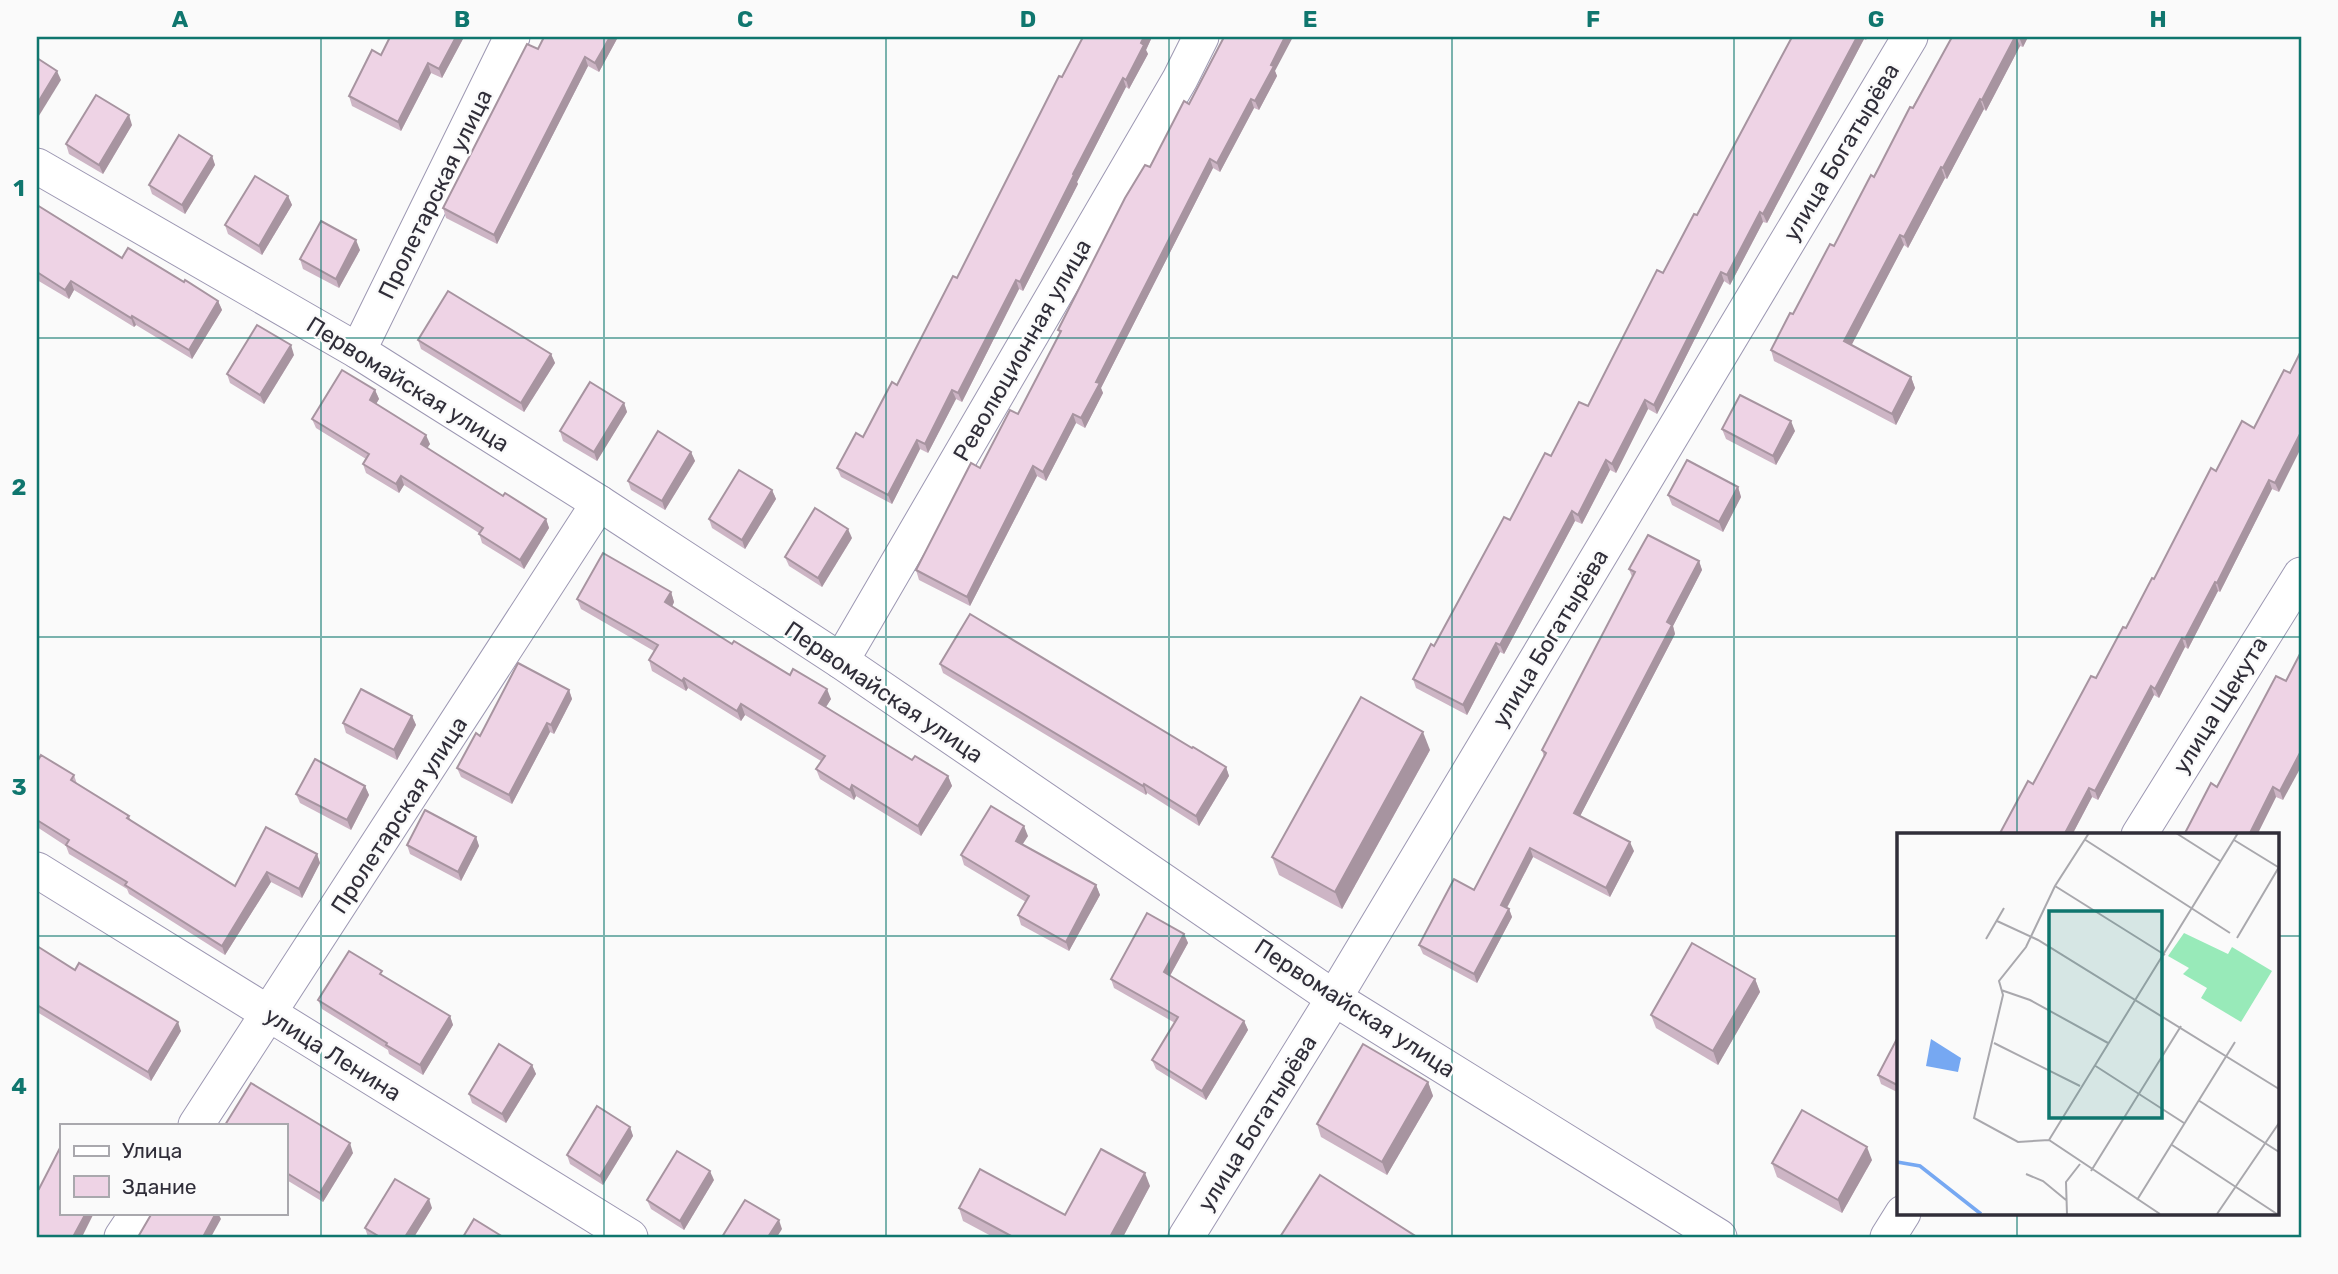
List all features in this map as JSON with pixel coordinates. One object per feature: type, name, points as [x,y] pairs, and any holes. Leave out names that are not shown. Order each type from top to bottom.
[{"type":"street","name":"Пролетарская улица","points":[[358,351],[512,37]]},
{"type":"street","name":"Революционная улица","points":[[841,661],[1180,79],[1201,37]]},
{"type":"street","name":"улица Богатырёва","points":[[1186,1237],[1334,998],[1910,37]]},
{"type":"street","name":"Первомайская улица","points":[[37,166],[358,351],[599,503],[841,661],[1334,998],[1719,1237]]},
{"type":"street","name":"Пролетарская улица","points":[[198,1124],[599,503]]},
{"type":"street","name":"улица Щекута","points":[[2140,833],[2301,575]]},
{"type":"street","name":"улица Ленина","points":[[37,870],[630,1237]]},
{"type":"street","points":[[122,1237],[137,1214]]},
{"type":"street","points":[[1888,1237],[1902,1214]]},
{"type":"building","points":[[390,37],[456,37],[439,69],[428,63],[398,122],[349,96],[372,50],[381,55]]},
{"type":"building","points":[[544,37],[610,37],[595,63],[585,57],[494,235],[443,208],[527,44],[538,49]]},
{"type":"building","points":[[1083,37],[1144,37],[1141,43],[1144,45],[1126,80],[1123,78],[1020,282],[1016,280],[958,393],[952,390],[925,444],[917,440],[888,495],[837,468],[856,433],[863,437],[892,382],[897,385],[953,276],[957,278],[1059,76],[1062,77]]},
{"type":"building","points":[[1224,37],[1285,37],[1271,65],[1274,66],[1255,101],[1251,99],[1217,163],[1210,159],[1096,382],[1100,383],[1081,418],[1073,414],[1043,472],[1033,466],[967,597],[916,570],[971,463],[980,468],[1010,410],[1018,414],[1125,198],[1145,165],[1150,167],[1184,101],[1189,104]]},
{"type":"building","points":[[1792,37],[1857,37],[1763,214],[1760,212],[1727,275],[1721,272],[1654,405],[1645,400],[1612,464],[1606,460],[1578,515],[1572,511],[1500,645],[1496,643],[1463,705],[1413,679],[1431,644],[1434,646],[1504,517],[1510,520],[1545,453],[1551,456],[1579,402],[1588,406],[1657,270],[1663,273],[1694,214],[1697,215]]},
{"type":"building","points":[[1952,37],[2015,37],[1904,237],[1900,235],[1844,341],[1911,377],[1892,414],[1771,350],[1830,244],[1834,246],[1871,175],[1874,177],[1910,107],[1913,108]]},
{"type":"building","points":[[37,58],[57,71],[37,104]]},
{"type":"building","points":[[96,95],[129,115],[99,165],[66,144]]},
{"type":"building","points":[[179,135],[212,156],[182,205],[149,185]]},
{"type":"building","points":[[255,176],[288,196],[259,246],[225,225]]},
{"type":"building","points":[[37,205],[122,258],[128,248],[218,301],[189,350],[71,281],[65,290],[37,272]]},
{"type":"building","points":[[321,221],[356,240],[336,279],[300,259]]},
{"type":"building","points":[[448,291],[551,354],[521,403],[418,340]]},
{"type":"building","points":[[257,325],[291,345],[260,395],[227,374]]},
{"type":"building","points":[[2301,351],[2301,432],[2275,483],[2269,480],[2217,583],[2215,582],[2185,639],[2182,638],[2155,689],[2151,686],[2095,791],[2089,788],[2065,833],[2000,833],[2028,781],[2033,784],[2091,676],[2096,678],[2123,627],[2126,628],[2211,468],[2216,471],[2242,421],[2254,428],[2284,370],[2290,373]]},
{"type":"building","points":[[342,370],[375,390],[370,400],[426,435],[421,444],[503,496],[505,493],[546,519],[520,560],[479,534],[483,528],[401,476],[396,484],[363,464],[369,454],[312,419]]},
{"type":"building","points":[[590,382],[624,403],[594,452],[560,431]]},
{"type":"building","points":[[1740,395],[1791,421],[1773,456],[1722,429]]},
{"type":"building","points":[[658,431],[691,452],[662,501],[628,481]]},
{"type":"building","points":[[1687,460],[1738,487],[1719,522],[1668,495]]},
{"type":"building","points":[[739,470],[772,490],[742,540],[709,519]]},
{"type":"building","points":[[815,508],[848,529],[818,578],[785,557]]},
{"type":"building","points":[[1648,535],[1699,561],[1667,622],[1672,625],[1574,813],[1630,842],[1606,888],[1530,848],[1501,905],[1509,909],[1474,974],[1419,945],[1454,879],[1474,890],[1546,753],[1542,750],[1635,572],[1629,569]]},
{"type":"building","points":[[603,553],[671,592],[665,602],[732,644],[734,641],[790,675],[793,669],[827,689],[819,703],[912,760],[915,756],[948,776],[918,826],[852,785],[850,790],[816,769],[825,756],[741,704],[737,711],[649,660],[658,645],[577,599]]},
{"type":"building","points":[[970,614],[1226,767],[1196,816],[940,664]]},
{"type":"building","points":[[2301,652],[2301,751],[2280,791],[2273,787],[2250,833],[2185,833],[2211,783],[2217,787],[2276,676],[2286,681]]},
{"type":"building","points":[[518,663],[569,690],[551,725],[547,723],[509,795],[457,768],[476,733],[480,736]]},
{"type":"building","points":[[361,689],[412,716],[394,750],[343,723]]},
{"type":"building","points":[[1361,697],[1423,732],[1335,892],[1272,857]]},
{"type":"building","points":[[41,755],[74,775],[71,780],[129,816],[127,818],[235,886],[266,827],[317,854],[299,889],[267,872],[222,946],[66,845],[69,840],[37,820],[37,762]]},
{"type":"building","points":[[315,759],[365,786],[347,820],[296,794]]},
{"type":"building","points":[[991,806],[1024,826],[1016,841],[1096,885],[1066,942],[1018,915],[1029,896],[961,855]]},
{"type":"building","points":[[425,810],[476,837],[458,872],[407,845]]},
{"type":"building","points":[[1147,913],[1184,934],[1164,972],[1244,1021],[1202,1091],[1152,1060],[1178,1017],[1111,979]]},
{"type":"building","points":[[1692,943],[1755,979],[1713,1051],[1651,1015]]},
{"type":"building","points":[[37,946],[75,970],[79,963],[178,1022],[148,1072],[37,1005]]},
{"type":"building","points":[[349,951],[382,971],[380,974],[450,1016],[420,1065],[318,1000]]},
{"type":"building","points":[[1897,1039],[1897,1085],[1878,1075]]},
{"type":"building","points":[[499,1044],[532,1065],[502,1114],[469,1094]]},
{"type":"building","points":[[1363,1044],[1428,1082],[1382,1162],[1317,1124]]},
{"type":"building","points":[[251,1083],[350,1143],[320,1193],[287,1173],[287,1124],[226,1124]]},
{"type":"building","points":[[597,1106],[630,1127],[600,1176],[567,1155]]},
{"type":"building","points":[[1802,1110],[1867,1147],[1838,1200],[1772,1163]]},
{"type":"building","points":[[60,1148],[60,1214],[85,1214],[73,1237],[37,1237],[37,1188],[39,1189]]},
{"type":"building","points":[[1101,1149],[1145,1173],[1110,1237],[1013,1237],[959,1208],[980,1169],[1065,1215]]},
{"type":"building","points":[[677,1151],[710,1171],[680,1221],[647,1200]]},
{"type":"building","points":[[1320,1175],[1417,1237],[1280,1237]]},
{"type":"building","points":[[395,1179],[429,1199],[405,1237],[380,1237],[365,1228]]},
{"type":"building","points":[[745,1200],[779,1220],[768,1237],[722,1237]]},
{"type":"building","points":[[151,1214],[215,1214],[203,1237],[138,1237]]},
{"type":"building","points":[[474,1219],[503,1237],[463,1237]]}]
